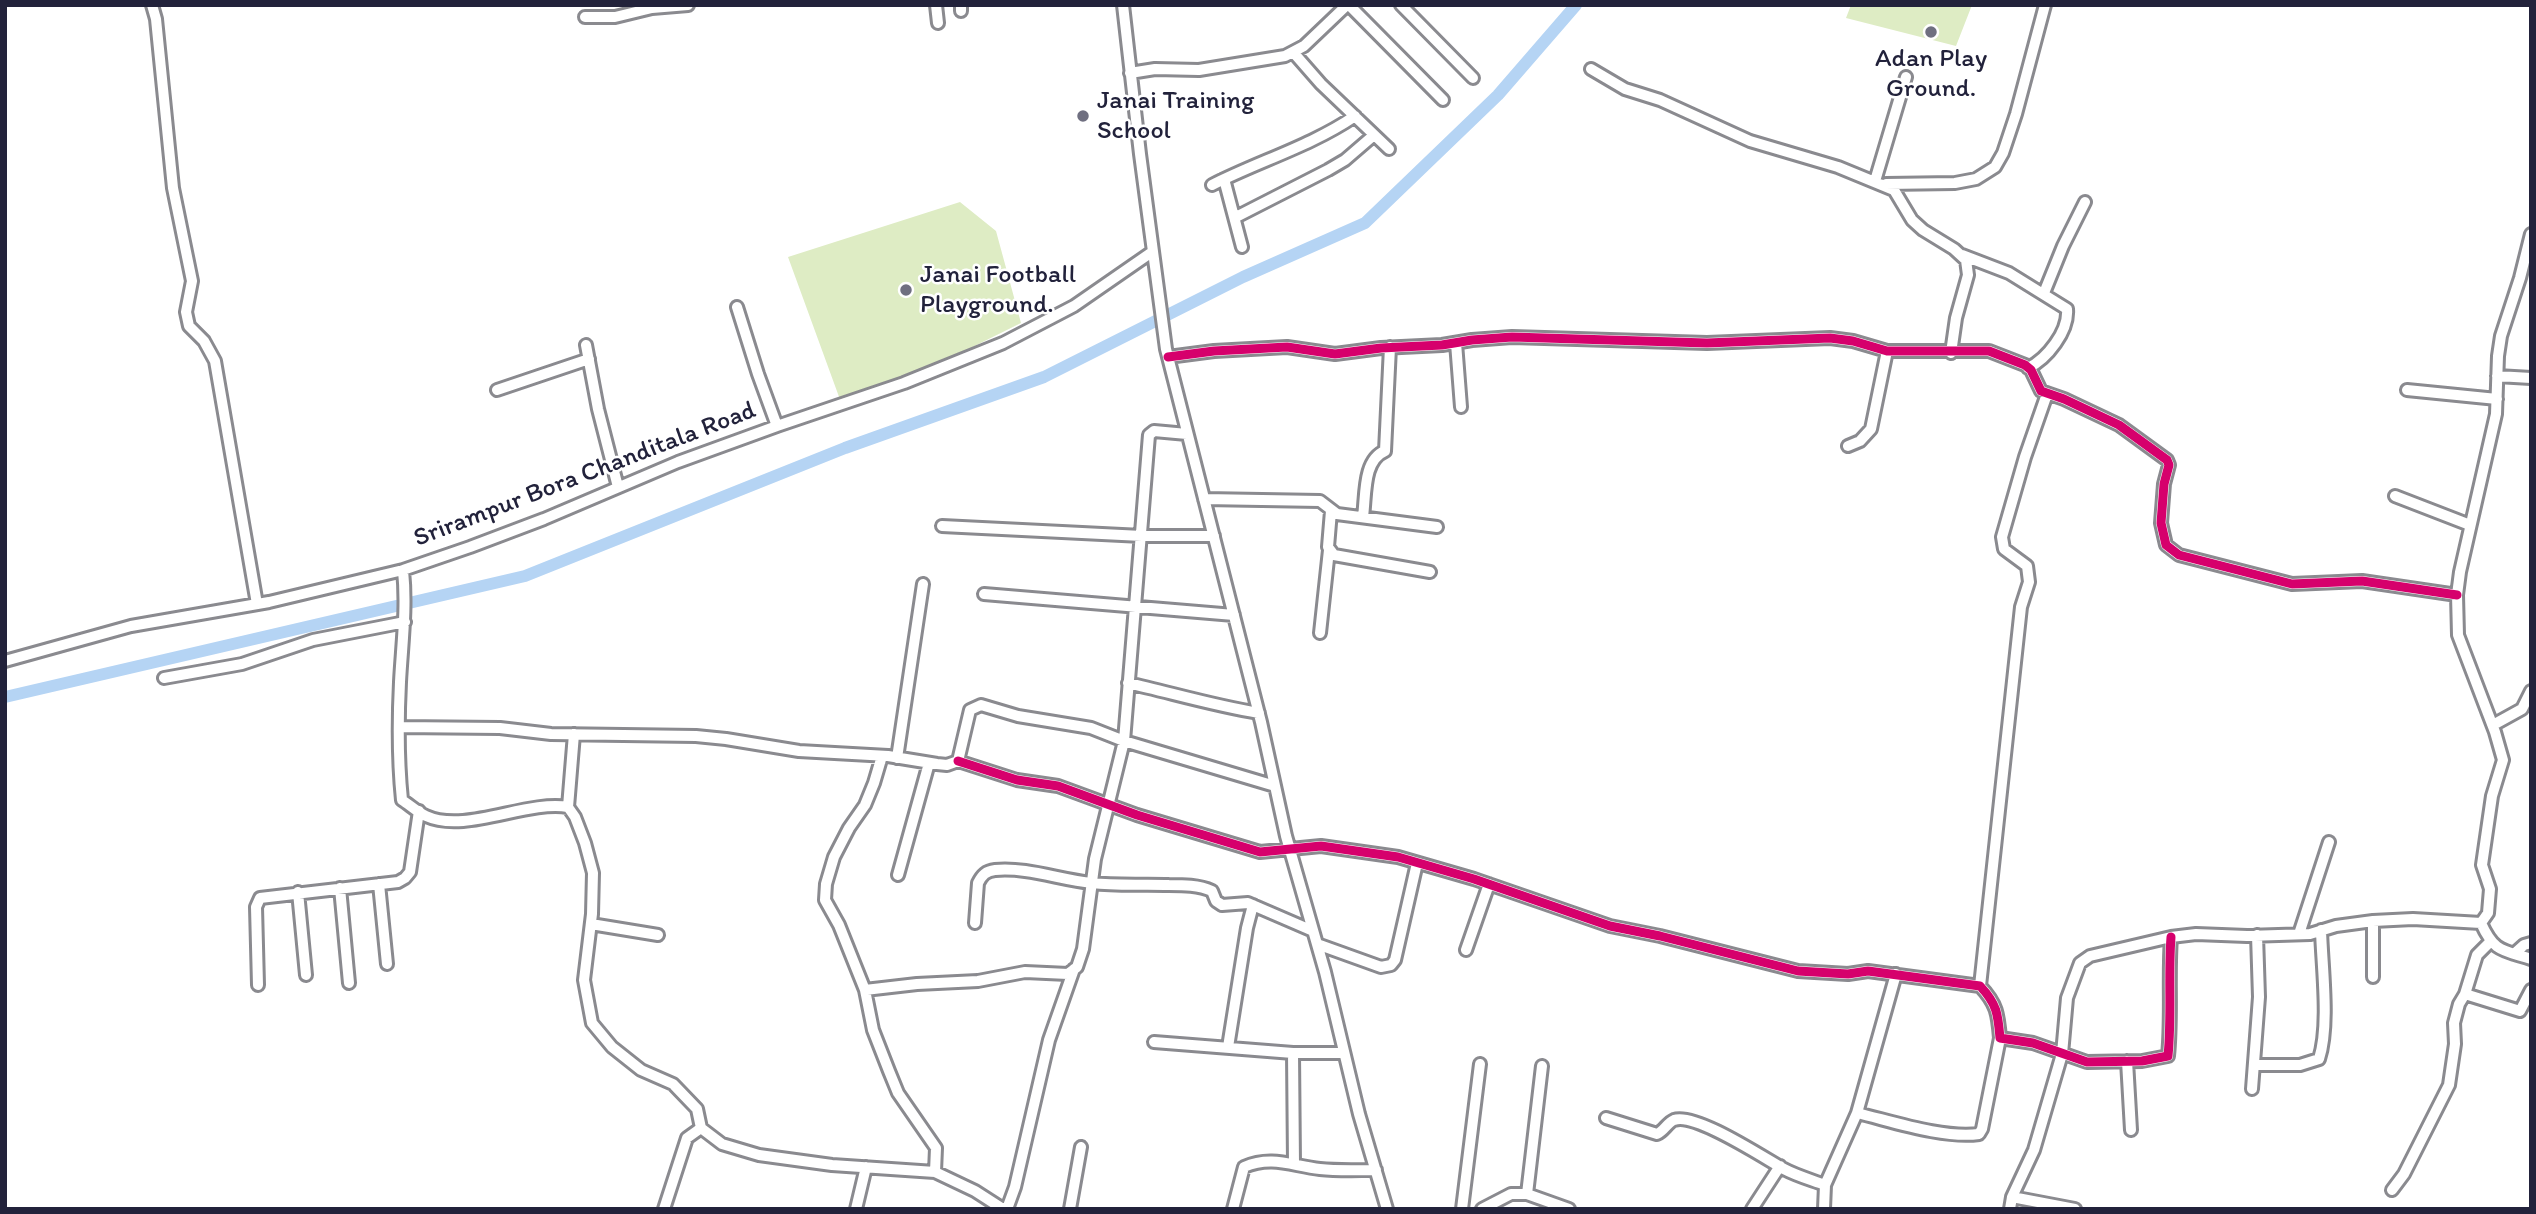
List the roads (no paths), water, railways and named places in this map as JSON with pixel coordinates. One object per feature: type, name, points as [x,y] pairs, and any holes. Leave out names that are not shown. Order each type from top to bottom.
[{"type":"street","points":[[152,5],[156,19],[173,188],[192,281],[186,313],[189,326],[204,341],[215,361],[257,604]]},
{"type":"street","points":[[585,17],[615,17],[656,6],[688,5]]},
{"type":"street","points":[[936,5],[938,23]]},
{"type":"street","points":[[1123,5],[1168,356],[1259,713],[1290,848],[1387,1209]]},
{"type":"street","points":[[1130,73],[1155,69],[1199,70],[1285,56],[1304,46],[1348,5],[1443,100]]},
{"type":"street","points":[[1401,5],[1473,78]]},
{"type":"street","points":[[1879,182],[1955,183],[1976,179],[1995,167],[2003,153],[2016,114],[2045,5]]},
{"type":"street","points":[[1293,52],[1354,117],[1389,149]]},
{"type":"street","points":[[1591,69],[1625,89],[1660,100],[1750,141],[1839,167],[1894,190],[1912,220],[1923,230],[1962,255],[2009,274],[2067,309],[2067,317],[2048,355],[2028,368]]},
{"type":"street","points":[[1879,182],[1906,77]]},
{"type":"street","points":[[1212,185],[1329,134],[1354,117]]},
{"type":"street","points":[[1236,217],[1345,160],[1374,135]]},
{"type":"street","points":[[1224,178],[1242,247]]},
{"type":"street","points":[[2044,293],[2085,202]]},
{"type":"street","points":[[2481,923],[2488,913],[2490,889],[2482,865],[2492,796],[2503,760],[2493,725],[2458,635],[2457,596],[2470,525],[2496,414],[2501,336],[2531,234]]},
{"type":"street","name":"Srirampur Bora Chanditala Road","points":[[5,661],[131,626],[257,604],[403,570],[544,519],[618,487],[777,426],[904,383],[1003,343],[1074,306],[1153,252]]},
{"type":"street","points":[[1951,353],[1956,318],[1968,275],[1966,260],[1962,255]]},
{"type":"street","points":[[737,307],[777,426]]},
{"type":"street","points":[[1168,356],[1287,347],[1335,354],[1512,337],[1707,343],[1778,338],[1830,338],[1853,341],[1887,351],[1989,351],[2028,368],[2040,391],[2064,399],[2119,425],[2167,460],[2169,465],[2164,485],[2161,523],[2166,545],[2179,555],[2292,584],[2362,581],[2457,596]]},
{"type":"street","points":[[1455,342],[1461,407]]},
{"type":"street","points":[[586,345],[598,409],[618,487]]},
{"type":"street","points":[[1363,517],[1371,462],[1378,453],[1385,451],[1390,347]]},
{"type":"street","points":[[1848,446],[1860,441],[1871,429],[1887,351]]},
{"type":"street","points":[[497,390],[589,359]]},
{"type":"street","points":[[2497,376],[2531,378]]},
{"type":"street","points":[[2407,390],[2497,399]]},
{"type":"street","points":[[1980,986],[2021,607],[2029,582],[2028,566],[2004,549],[2002,537],[2047,394]]},
{"type":"street","points":[[574,734],[568,807],[585,843],[593,873],[591,924],[584,980],[592,1023],[612,1047],[641,1070],[673,1084],[697,1109],[701,1128],[722,1144],[759,1155],[935,1172],[1005,1209],[1015,1187],[1048,1040],[1083,949],[1095,859],[1124,741],[1149,435],[1154,431],[1187,434]]},
{"type":"street","points":[[2395,496],[2470,525]]},
{"type":"street","points":[[1204,499],[1320,501],[1331,511],[1437,527]]},
{"type":"street","points":[[1320,633],[1331,511]]},
{"type":"street","points":[[942,526],[1214,537]]},
{"type":"street","points":[[1329,550],[1334,555],[1347,558],[1430,572]]},
{"type":"street","points":[[403,570],[405,616],[398,768],[402,800],[427,817],[460,821],[552,804],[568,807]]},
{"type":"street","points":[[897,758],[923,584]]},
{"type":"street","points":[[984,594],[1234,615]]},
{"type":"street","points":[[164,678],[242,664],[313,640],[405,616]]},
{"type":"street","points":[[1128,683],[1192,697],[1221,707],[1259,713]]},
{"type":"street","points":[[2493,725],[2522,709],[2531,691]]},
{"type":"street","points":[[958,761],[970,710],[981,705],[1018,716],[1091,728],[1124,741],[1275,786]]},
{"type":"street","points":[[399,727],[500,728],[551,734],[696,736],[726,738],[799,751],[882,756],[947,765],[958,761],[1017,780],[1058,786],[1260,852],[1321,846],[1398,857],[1489,884],[1610,926],[1798,971],[1848,974],[1868,971],[1980,986],[1992,999],[1998,1017],[2000,1038],[1979,1134],[1922,1129],[1857,1113]]},
{"type":"street","points":[[882,756],[865,805],[834,857],[826,884],[825,900],[839,925],[865,990],[873,1030],[898,1093],[936,1148],[935,1172]]},
{"type":"street","points":[[898,875],[929,763]]},
{"type":"street","points":[[258,985],[257,902],[263,896],[398,882],[410,872],[419,811]]},
{"type":"street","points":[[2299,934],[2329,842]]},
{"type":"street","points":[[1317,944],[1381,967],[1391,965],[1395,960],[1417,863]]},
{"type":"street","points":[[975,923],[978,883],[985,873],[1003,870],[1092,883],[1188,886],[1212,891],[1216,901],[1222,905],[1248,903],[1313,931]]},
{"type":"street","points":[[379,884],[387,964]]},
{"type":"street","points":[[1465,950],[1489,884]]},
{"type":"street","points":[[340,888],[349,983]]},
{"type":"street","points":[[298,892],[306,975]]},
{"type":"street","points":[[1228,1047],[1253,905]]},
{"type":"street","points":[[2076,1209],[2011,1203],[2034,1150],[2062,1054],[2067,998],[2080,963],[2090,956],[2171,937],[2196,934],[2299,934],[2372,921],[2413,919],[2481,923]]},
{"type":"street","points":[[2372,921],[2373,977]]},
{"type":"street","points":[[2481,923],[2489,943],[2531,959]]},
{"type":"street","points":[[591,924],[658,935]]},
{"type":"street","points":[[2254,1065],[2300,1065],[2319,1059],[2324,1004],[2320,930]]},
{"type":"street","points":[[2252,1089],[2259,998],[2257,935]]},
{"type":"street","points":[[2000,1038],[2033,1043],[2087,1062],[2168,1056],[2171,1030],[2168,977],[2171,937]]},
{"type":"street","points":[[2392,1190],[2404,1174],[2449,1085],[2455,1044],[2454,1023],[2459,1004],[2465,994],[2477,955],[2489,943]]},
{"type":"street","points":[[2514,954],[2524,945],[2531,943]]},
{"type":"street","points":[[865,990],[978,981],[1025,972],[1068,974],[1074,970]]},
{"type":"street","points":[[1824,1209],[1825,1185],[1857,1113],[1896,974]]},
{"type":"street","points":[[2465,994],[2520,1011],[2531,990]]},
{"type":"street","points":[[1154,1042],[1293,1053],[1344,1054]]},
{"type":"street","points":[[1293,1053],[1294,1164]]},
{"type":"street","points":[[2127,1061],[2131,1130]]},
{"type":"street","points":[[1462,1209],[1480,1064]]},
{"type":"street","points":[[1527,1194],[1542,1066]]},
{"type":"street","points":[[1606,1118],[1657,1134],[1673,1120],[1698,1124],[1747,1146],[1780,1166],[1825,1185]]},
{"type":"street","points":[[664,1209],[687,1138],[701,1128]]},
{"type":"street","points":[[1070,1209],[1082,1147]]},
{"type":"street","points":[[1233,1209],[1244,1167],[1258,1161],[1294,1164],[1321,1170],[1376,1170]]},
{"type":"street","points":[[1752,1209],[1780,1166]]},
{"type":"street","points":[[856,1209],[866,1167]]},
{"type":"street","points":[[1482,1209],[1511,1194],[1527,1194],[1569,1209]]},
{"type":"waterway","points":[[5,697],[525,576],[845,448],[1044,377],[1243,277],[1365,223],[1498,95],[1576,5]]},
{"type":"place","name":"Adan Play Ground.","points":[[1931,32]]},
{"type":"place","name":"Janai Training School","points":[[1083,116]]},
{"type":"place","name":"Janai Football Playground.","points":[[906,290]]}]
